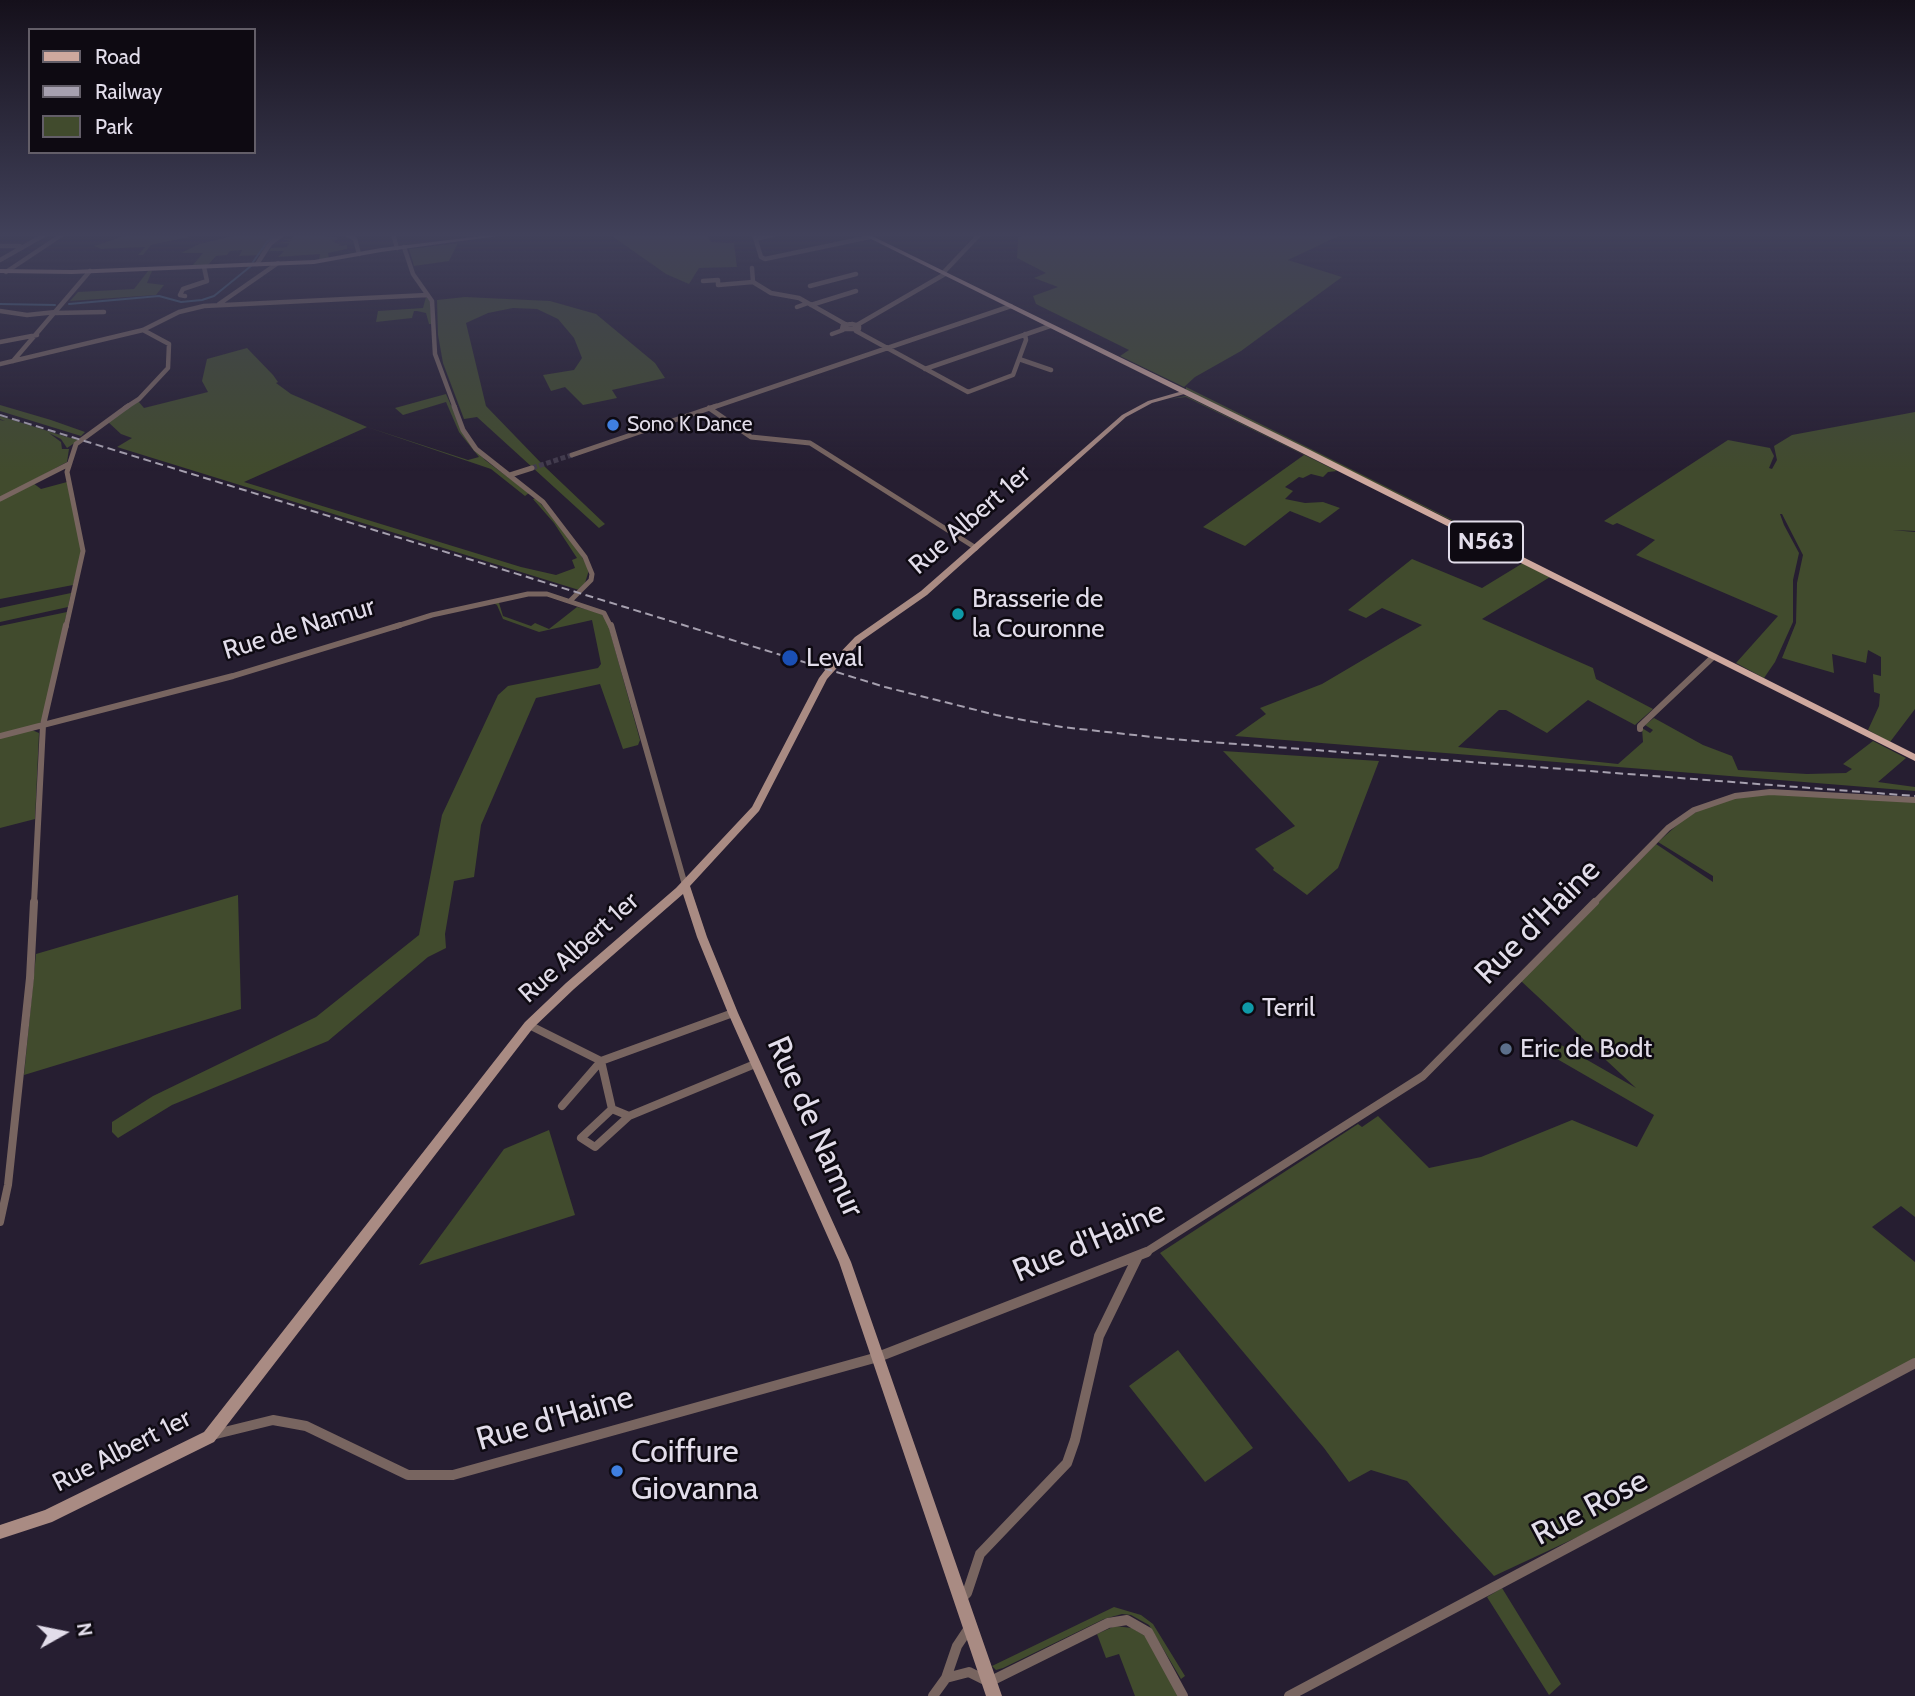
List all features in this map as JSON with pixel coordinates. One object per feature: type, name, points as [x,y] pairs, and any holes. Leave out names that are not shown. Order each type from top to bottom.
[{"type":"main road","name":"N563","points":[[1025,313],[1915,758]]},
{"type":"street","points":[[10,313],[45,313]]},
{"type":"street","points":[[13,361],[55,313]]},
{"type":"street","points":[[0,364],[143,330],[177,313]]},
{"type":"street","points":[[433,313],[435,354],[457,415],[476,449],[543,502],[585,557],[592,573],[591,580],[571,600]]},
{"type":"street","points":[[824,313],[844,327],[857,328],[887,348],[968,392],[1013,375],[1026,334]]},
{"type":"street","points":[[857,328],[881,313]]},
{"type":"street","points":[[572,455],[990,313]]},
{"type":"street","points":[[925,369],[1050,326]]},
{"type":"street","points":[[832,334],[844,327]]},
{"type":"street","points":[[0,1222],[8,1185],[30,978],[43,725],[83,551],[68,476],[69,464],[79,442],[103,422],[139,399],[168,368],[169,344],[143,330]]},
{"type":"street","points":[[0,342],[37,335]]},
{"type":"street","points":[[1019,359],[1051,370]]},
{"type":"street","name":"Rue Albert 1er","points":[[0,1532],[47,1517],[208,1437],[530,1025],[570,986],[685,885],[756,809],[831,666],[858,639],[924,593],[1124,416],[1150,402],[1184,392]]},
{"type":"street","points":[[709,408],[751,437],[810,443],[976,548]]},
{"type":"street","points":[[0,499],[69,464]]},
{"type":"street","points":[[510,475],[532,468]]},
{"type":"street","name":"Rue de Namur","points":[[0,736],[233,676],[453,610],[534,593],[571,600],[604,612],[702,937],[733,1013],[834,1237],[992,1689]]},
{"type":"street","points":[[1640,729],[1640,726],[1713,657]]},
{"type":"street","name":"Rue d'Haine","points":[[208,1437],[273,1420],[306,1426],[408,1475],[453,1475],[878,1357],[1138,1256],[1183,1231],[1423,1076],[1680,817],[1718,800],[1757,793],[1808,792],[1915,800]]},
{"type":"street","points":[[562,1106],[601,1061],[733,1013]]},
{"type":"street","points":[[530,1025],[601,1061]]},
{"type":"street","points":[[601,1061],[612,1109]]},
{"type":"street","points":[[612,1109],[581,1138],[596,1147],[629,1116],[755,1063]]},
{"type":"street","points":[[612,1109],[629,1116]]},
{"type":"street","points":[[960,1601],[967,1593],[980,1554],[1067,1463],[1075,1440],[1099,1336],[1138,1256]]},
{"type":"street","name":"Rue Rose","points":[[1289,1696],[1915,1363]]},
{"type":"street","points":[[946,1678],[970,1672],[992,1689],[1108,1623],[1127,1620],[1148,1632],[1183,1696]]},
{"type":"street","points":[[933,1696],[946,1678],[957,1646],[969,1628]]},
{"type":"green space","points":[[378,313],[413,313],[412,318],[376,322]]},
{"type":"green space","points":[[426,313],[431,313],[432,324],[429,324]]},
{"type":"green space","points":[[437,313],[488,313],[466,323],[486,406],[605,524],[599,528],[477,417],[464,419],[443,363]]},
{"type":"green space","points":[[546,313],[596,314],[655,363],[665,378],[612,390],[617,398],[583,405],[565,387],[551,391],[543,375],[574,370],[582,358],[574,338],[558,319]]},
{"type":"green space","points":[[1054,313],[1293,313],[1241,351],[1195,377],[1184,387],[1120,356],[1129,350]]},
{"type":"green space","points":[[247,348],[273,375],[278,382],[276,383],[291,394],[367,427],[244,482],[521,567],[556,575],[575,568],[572,560],[577,558],[554,523],[533,499],[536,498],[576,546],[589,570],[585,583],[579,590],[117,447],[132,438],[121,434],[107,421],[138,401],[144,408],[208,392],[202,381],[207,359]]},
{"type":"green space","points":[[1186,387],[1311,449],[1540,564],[1186,390]]},
{"type":"green space","points":[[446,394],[463,432],[485,460],[529,493],[525,496],[491,469],[367,427],[468,460],[479,457],[459,432],[446,402],[403,415],[395,408]]},
{"type":"green space","points":[[1186,396],[1337,471],[1328,472],[1323,477],[1311,474],[1299,477],[1285,487],[1293,491],[1285,499],[1305,503],[1323,502],[1340,508],[1320,523],[1290,511],[1245,546],[1203,527],[1304,455],[1186,397],[1169,399]]},
{"type":"green space","points":[[0,405],[85,432],[81,436],[0,411]]},
{"type":"green space","points":[[1915,412],[1915,531],[1892,530],[1915,532],[1915,709],[1890,742],[1868,730],[1879,706],[1880,694],[1874,692],[1873,674],[1881,676],[1881,657],[1868,650],[1866,663],[1832,654],[1834,673],[1782,658],[1796,623],[1797,583],[1803,555],[1782,514],[1784,525],[1799,553],[1793,580],[1793,622],[1775,662],[1764,678],[1736,663],[1778,616],[1636,555],[1655,540],[1617,523],[1613,525],[1604,521],[1728,440],[1770,448],[1774,456],[1769,468],[1772,469],[1777,460],[1774,446],[1792,435]]},
{"type":"green space","points":[[0,416],[79,440],[67,448],[61,439],[49,433],[61,442],[62,449],[69,449],[67,462],[0,498],[0,420],[5,421],[0,419]]},
{"type":"green space","points":[[67,482],[82,551],[73,585],[0,599],[0,501],[33,483],[41,489]]},
{"type":"green space","points":[[1412,559],[1482,588],[1523,563],[1550,577],[1482,619],[1593,668],[1596,679],[1653,709],[1635,725],[1588,700],[1547,733],[1506,710],[1499,710],[1458,747],[1618,764],[1643,742],[1642,728],[1650,733],[1653,730],[1645,725],[1654,718],[1703,745],[1732,756],[1738,770],[1846,773],[1852,769],[1843,764],[1873,741],[1906,758],[1878,782],[1915,787],[1915,791],[1235,736],[1266,714],[1260,708],[1322,684],[1422,625],[1382,608],[1366,618],[1348,610]]},
{"type":"green space","points":[[71,593],[68,607],[0,622],[0,608]]},
{"type":"green space","points":[[493,603],[499,603],[503,616],[549,629],[577,607],[601,613],[608,624],[640,740],[638,745],[623,749],[600,684],[536,698],[481,825],[474,877],[454,881],[445,934],[446,948],[428,957],[328,1041],[172,1105],[118,1138],[112,1132],[112,1122],[153,1096],[316,1017],[419,935],[442,815],[498,695],[508,686],[598,668],[601,664],[592,620],[539,632],[503,619],[497,605]]},
{"type":"green space","points":[[67,612],[42,721],[37,725],[0,735],[0,626]]},
{"type":"green space","points":[[32,730],[39,733],[35,819],[0,828],[0,738]]},
{"type":"green space","points":[[1223,751],[1379,761],[1338,868],[1307,895],[1273,870],[1255,849],[1295,826]]},
{"type":"green space","points":[[1767,794],[1915,802],[1915,1217],[1901,1206],[1872,1227],[1915,1262],[1915,1359],[1629,1513],[1494,1576],[1407,1481],[1371,1470],[1349,1482],[1324,1448],[1160,1253],[1358,1124],[1362,1127],[1378,1116],[1429,1168],[1481,1157],[1572,1120],[1637,1147],[1654,1115],[1545,1052],[1556,1042],[1636,1088],[1521,981],[1656,844],[1713,882],[1713,876],[1658,842],[1684,819],[1702,809],[1733,799]]},
{"type":"green space","points":[[238,895],[241,1009],[24,1075],[36,954]]},
{"type":"green space","points":[[549,1130],[575,1215],[419,1265],[504,1149]]},
{"type":"green space","points":[[1178,1350],[1253,1448],[1205,1482],[1129,1386]]},
{"type":"green space","points":[[1502,1588],[1561,1684],[1549,1695],[1487,1597]]},
{"type":"green space","points":[[1114,1607],[1141,1615],[1153,1624],[1185,1676],[1181,1679],[1149,1625],[1131,1615],[1122,1614],[1104,1619],[1003,1668],[996,1670],[992,1666]]},
{"type":"green space","points":[[1115,1626],[1132,1628],[1147,1637],[1178,1696],[1135,1696],[1119,1654],[1106,1658],[1097,1634]]},
{"type":"tunnel","points":[[532,468],[572,455]]},
{"type":"railway","points":[[0,415],[885,687],[996,715],[1062,727],[1171,739],[1915,796]]},
{"type":"place","name":"Sono K Dance","points":[[613,425]]},
{"type":"place","name":"Brasserie de la Couronne","points":[[958,614]]},
{"type":"place","name":"Leval","points":[[790,658]]},
{"type":"place","name":"Terril","points":[[1248,1008]]},
{"type":"place","name":"Eric de Bodt","points":[[1506,1049]]},
{"type":"place","name":"Coiffure Giovanna","points":[[617,1471]]}]
